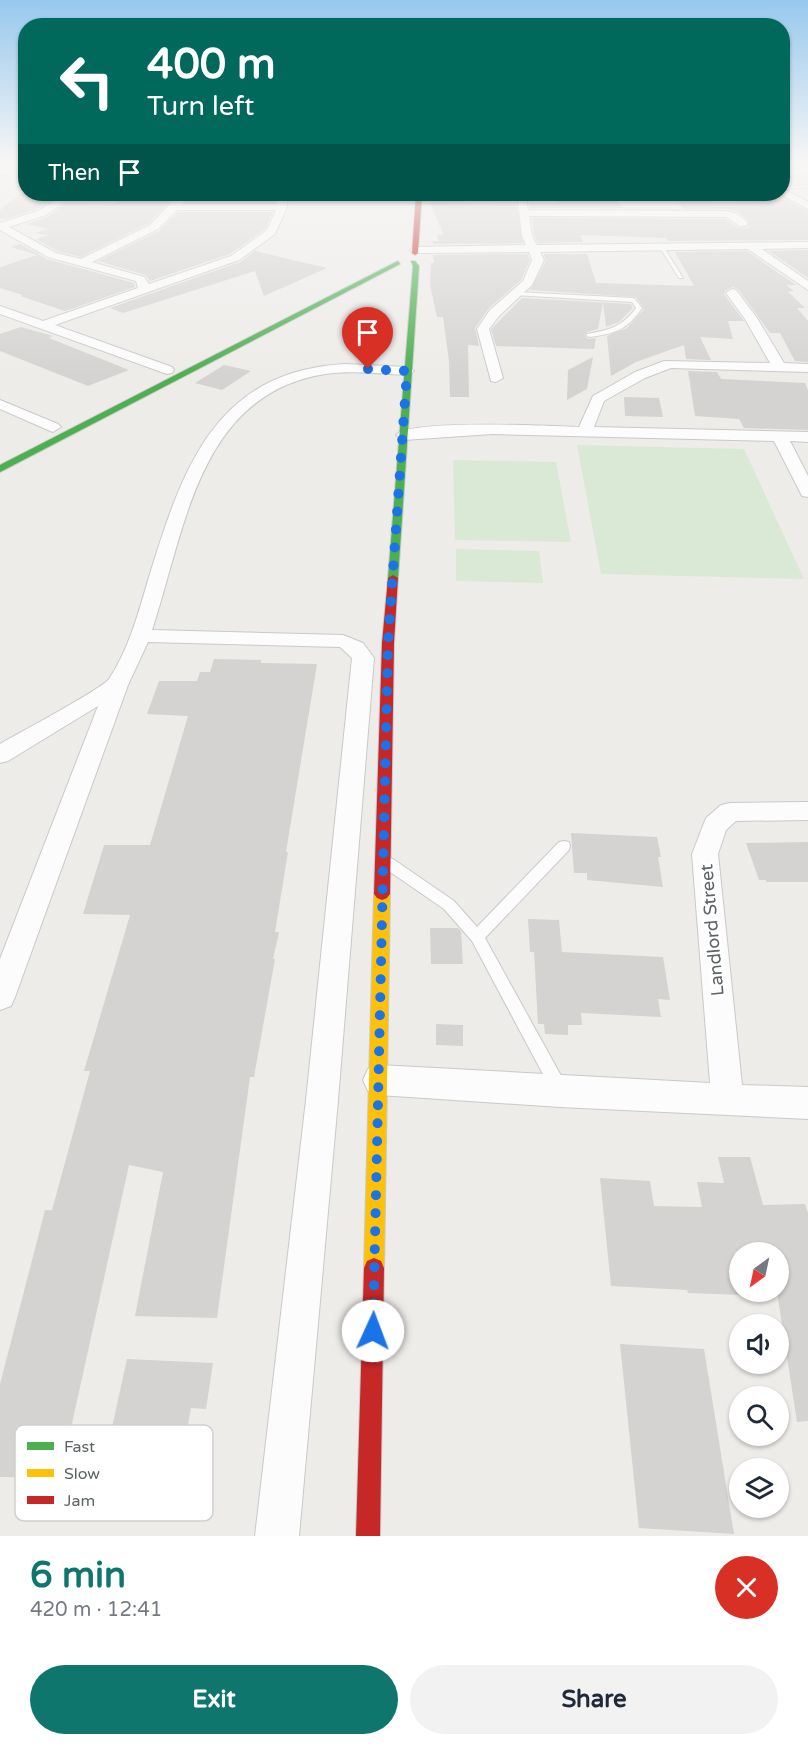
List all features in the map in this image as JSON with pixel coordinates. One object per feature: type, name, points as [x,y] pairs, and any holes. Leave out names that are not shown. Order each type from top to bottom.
[{"type":"street","points":[[12,233],[52,255],[140,279],[144,291]]},
{"type":"street","points":[[82,263],[143,233]]},
{"type":"street","points":[[41,326],[197,273],[245,251],[270,233]]},
{"type":"street","points":[[368,1536],[388,643],[417,233]]},
{"type":"street","points":[[496,378],[483,329],[494,313],[528,283],[534,271],[538,260],[527,233]]},
{"type":"street","points":[[749,245],[808,286]]},
{"type":"street","points":[[21,442],[392,261],[415,255],[533,249],[808,245]]},
{"type":"street","points":[[0,469],[392,261]]},
{"type":"street","points":[[732,293],[751,318],[779,367]]},
{"type":"street","points":[[0,310],[167,370]]},
{"type":"street","points":[[584,433],[598,399],[640,375],[669,364],[808,368]]},
{"type":"street","points":[[0,997],[117,685],[140,636],[190,487],[206,449],[224,423],[256,396],[298,376],[348,368],[407,371]]},
{"type":"street","points":[[0,404],[53,427]]},
{"type":"street","points":[[404,435],[492,429],[808,437]]},
{"type":"street","points":[[779,436],[808,492]]},
{"type":"street","points":[[140,636],[343,641],[360,650],[363,658],[278,1536]]},
{"type":"street","points":[[0,755],[117,685]]},
{"type":"street","name":"Landlord Street","points":[[727,1099],[705,854],[715,825],[730,812],[808,811]]},
{"type":"street","points":[[379,1080],[561,1092],[808,1103]]},
{"type":"lane","points":[[662,247],[681,277]]},
{"type":"lane","points":[[516,294],[634,300],[639,308],[628,324],[612,332],[589,335]]},
{"type":"lane","points":[[477,937],[564,846]]},
{"type":"lane","points":[[384,860],[448,905],[477,937],[561,1092]]},
{"type":"green space","points":[[577,445],[744,449],[804,579],[601,574]]},
{"type":"green space","points":[[453,460],[556,462],[571,542],[455,540]]},
{"type":"green space","points":[[456,549],[539,551],[543,583],[456,581]]},
{"type":"building","points":[[35,233],[130,233],[81,257],[57,251],[36,239],[48,235]]},
{"type":"building","points":[[156,233],[260,233],[230,254],[150,281],[145,275],[98,261]]},
{"type":"building","points":[[521,233],[523,243],[433,244],[432,241],[438,241],[437,234]]},
{"type":"building","points":[[534,233],[808,233],[808,240],[668,241],[666,238],[580,235],[583,242],[538,243]]},
{"type":"building","points":[[20,244],[47,259],[134,283],[135,287],[65,311],[20,296],[23,295],[0,288],[0,267],[37,255],[11,247]]},
{"type":"building","points":[[808,250],[808,278],[769,251]]},
{"type":"building","points":[[255,251],[327,268],[264,296],[255,271],[123,313],[110,308],[240,262]]},
{"type":"building","points":[[747,251],[796,285],[786,285],[794,291],[788,292],[805,308],[797,308],[808,321],[808,362],[795,361],[780,333],[770,333],[738,289],[733,287],[724,294],[744,321],[728,321],[733,339],[700,337],[711,360],[686,359],[684,345],[636,362],[611,376],[607,336],[627,328],[644,309],[636,297],[530,290],[546,261],[544,254],[587,254],[596,283],[694,286],[675,252]]},
{"type":"building","points":[[527,254],[530,260],[521,280],[489,308],[475,328],[479,346],[468,345],[469,397],[450,397],[449,361],[443,317],[437,317],[430,285],[433,255]]},
{"type":"building","points":[[522,298],[631,304],[633,308],[619,322],[606,327],[603,303],[598,329],[584,335],[588,339],[596,338],[594,349],[496,346],[491,329]]},
{"type":"building","points":[[21,327],[53,336],[49,338],[129,370],[88,386],[0,351],[0,334]]},
{"type":"building","points":[[593,357],[587,389],[567,400],[568,370]]},
{"type":"building","points":[[224,365],[251,371],[222,390],[195,383]]},
{"type":"building","points":[[688,371],[717,372],[721,379],[805,383],[808,390],[808,430],[744,428],[739,419],[695,416]]},
{"type":"building","points":[[624,397],[659,398],[663,417],[625,416]]},
{"type":"building","points":[[214,659],[317,664],[286,852],[288,852],[275,932],[279,932],[273,959],[275,959],[254,1077],[250,1077],[217,1318],[135,1316],[163,1172],[129,1165],[72,1425],[15,1425],[15,1477],[0,1477],[0,1384],[45,1210],[52,1210],[90,1071],[84,1071],[130,915],[83,914],[104,845],[150,845],[188,716],[147,714],[159,681],[197,681],[200,672],[210,672]]},
{"type":"building","points":[[571,833],[657,837],[663,887],[587,880],[587,873],[574,873]]},
{"type":"building","points":[[808,842],[808,882],[759,880],[746,843]]},
{"type":"building","points":[[528,919],[559,920],[562,952],[663,957],[670,1000],[658,999],[661,1017],[581,1013],[582,1025],[568,1025],[568,1035],[545,1034],[544,1024],[538,1024],[534,952],[530,952]]},
{"type":"building","points":[[430,928],[458,928],[461,932],[463,964],[431,964]]},
{"type":"building","points":[[436,1024],[463,1025],[463,1046],[436,1045]]},
{"type":"building","points":[[718,1157],[750,1157],[763,1205],[805,1204],[808,1213],[808,1421],[797,1422],[789,1370],[789,1314],[780,1314],[779,1302],[789,1302],[789,1242],[729,1242],[729,1294],[611,1286],[600,1178],[650,1181],[654,1206],[702,1207],[697,1182],[724,1183]]},
{"type":"building","points":[[620,1344],[704,1349],[729,1503],[729,1518],[731,1518],[734,1534],[639,1528]]},
{"type":"building","points":[[127,1359],[213,1363],[206,1409],[191,1408],[188,1425],[112,1425]]},
{"type":"traffic: fast","points":[[393,578],[416,266],[413,262]]},
{"type":"traffic: fast","points":[[0,469],[398,263]]},
{"type":"traffic: slow","points":[[374,1268],[382,894]]},
{"type":"traffic: jam","points":[[415,253],[416,233]]},
{"type":"traffic: jam","points":[[382,894],[388,643],[393,578]]},
{"type":"traffic: jam","points":[[368,1536],[374,1268]]},
{"type":"route","points":[[368,369],[407,371],[388,643],[373,1331]]}]
